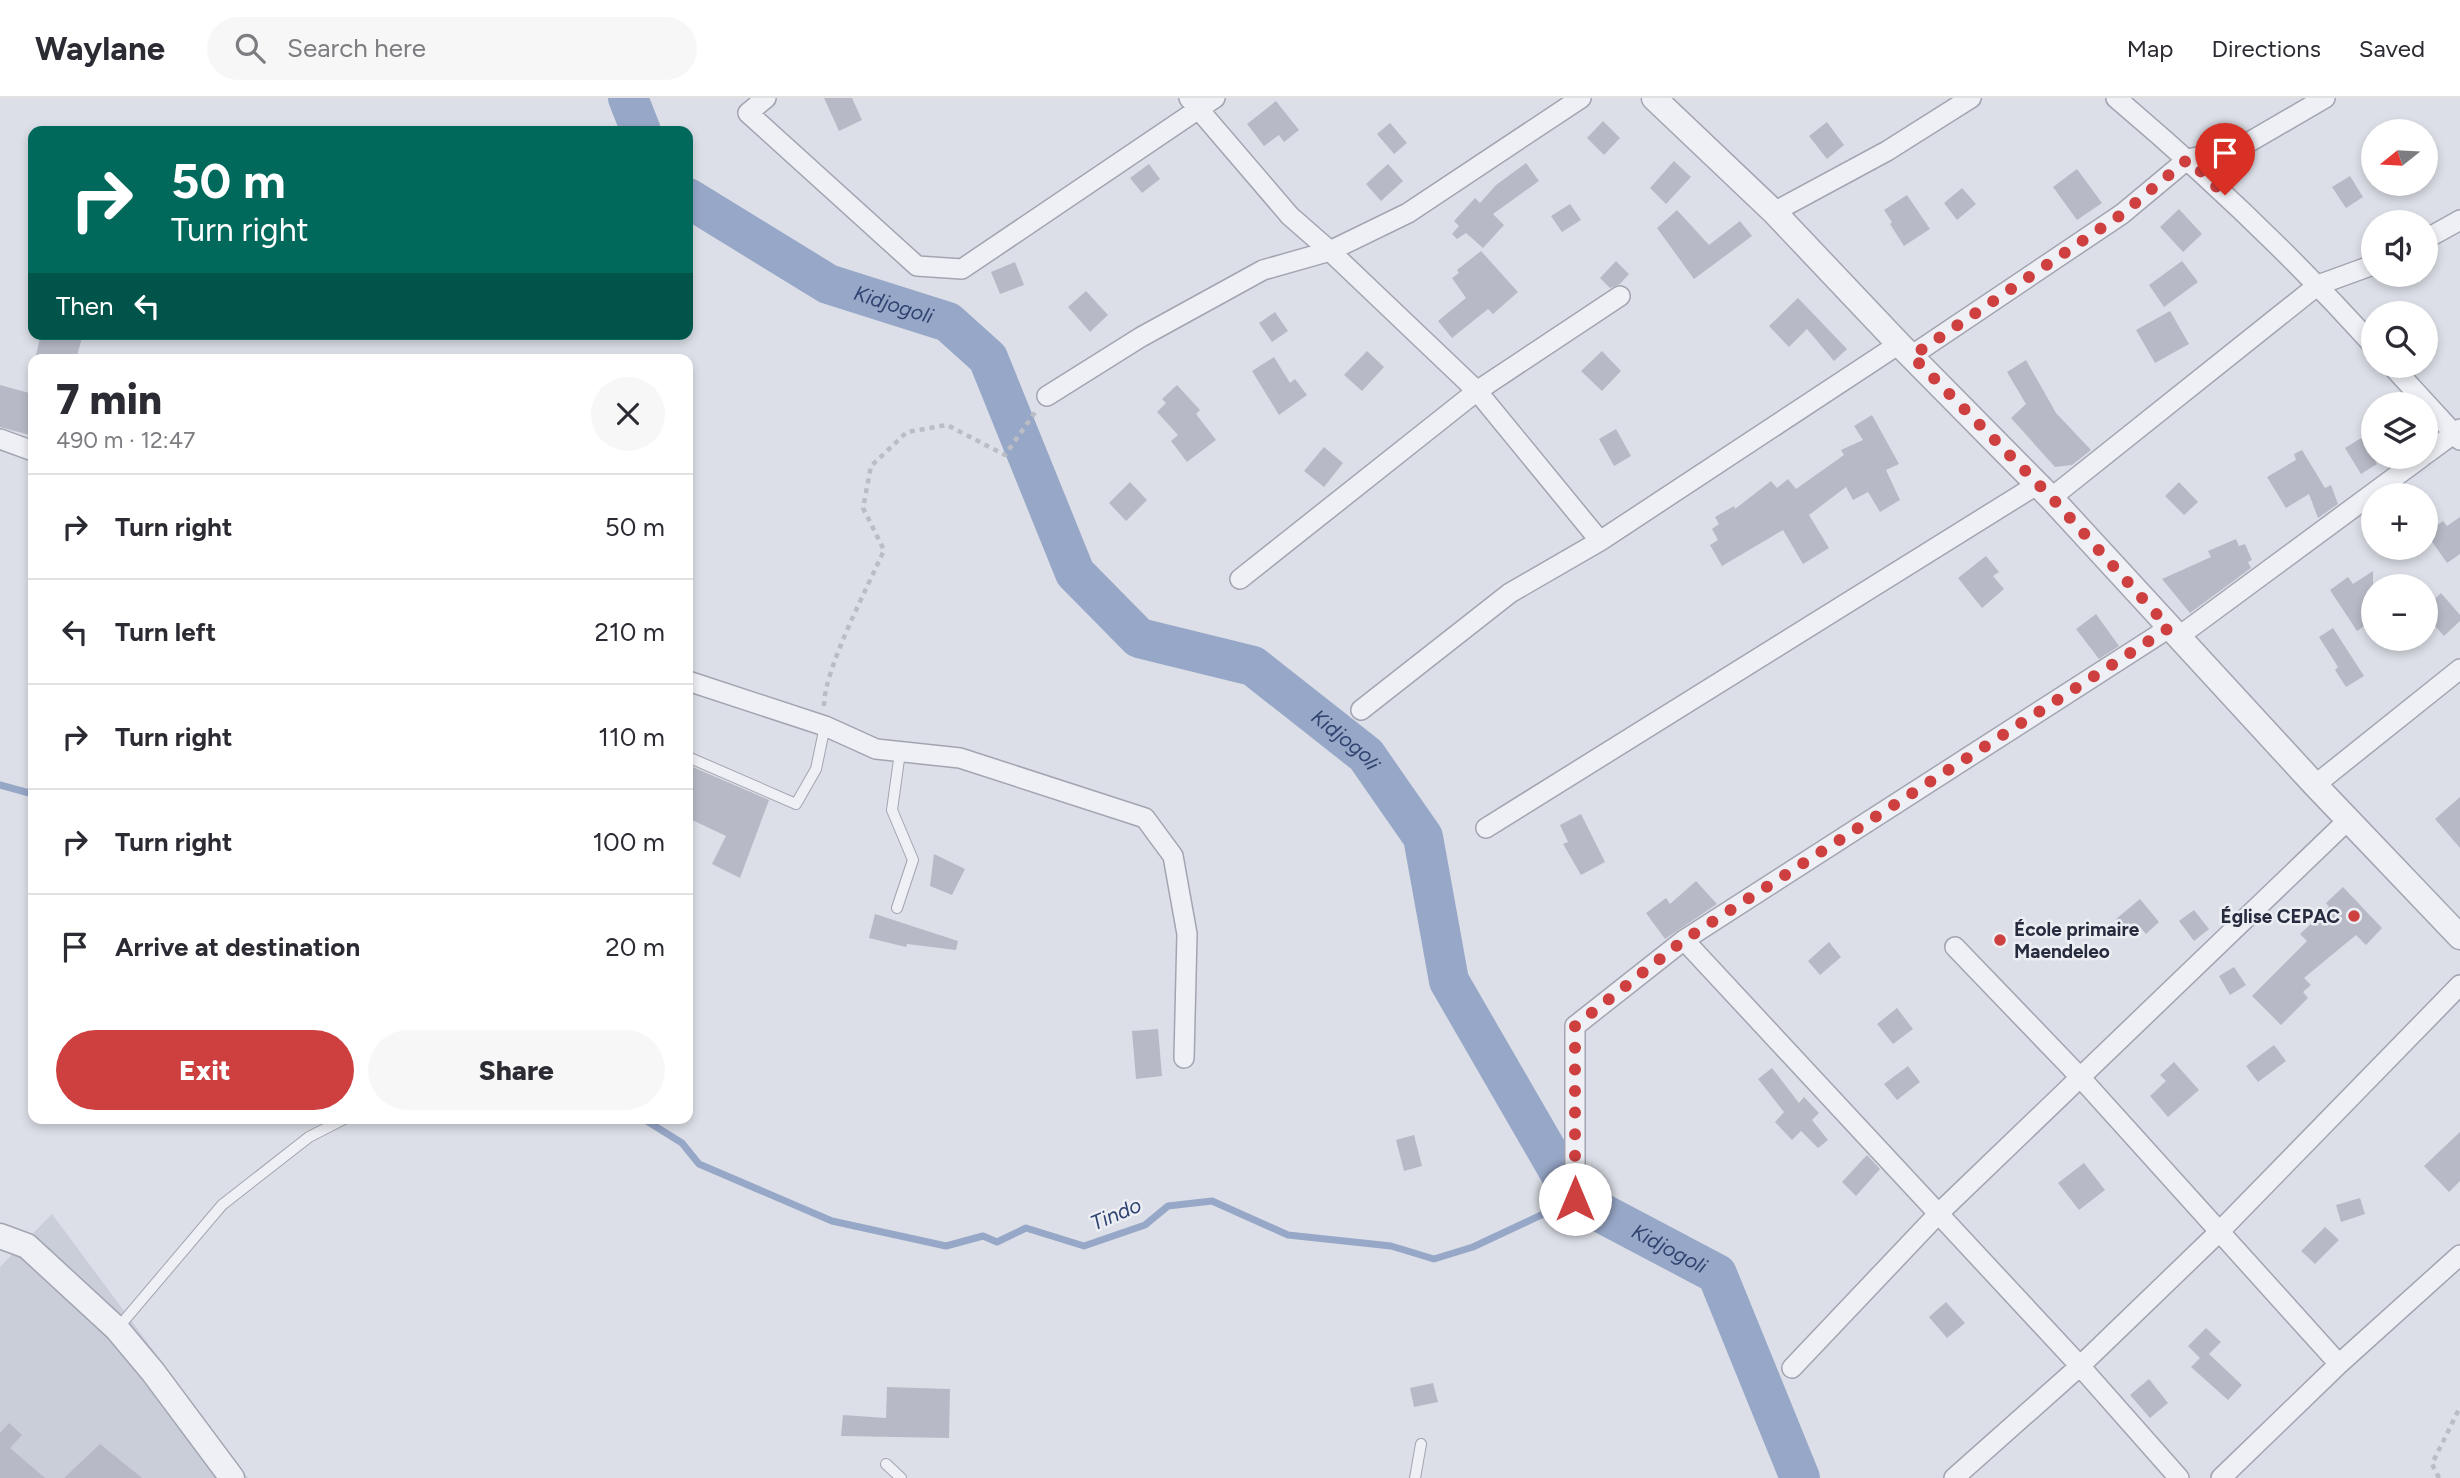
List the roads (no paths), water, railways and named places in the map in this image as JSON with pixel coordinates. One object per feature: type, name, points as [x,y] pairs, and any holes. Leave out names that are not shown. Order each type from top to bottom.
[{"type":"street","points":[[766,98],[748,113],[918,265],[962,269],[1194,103],[1216,98]]},
{"type":"street","points":[[1047,396],[1141,337],[1263,270],[1330,251],[1408,213],[1581,98]]},
{"type":"street","points":[[1654,98],[1774,212],[1905,350],[2045,491],[2315,785],[2460,937]]},
{"type":"street","points":[[1774,212],[1887,151],[1971,98]]},
{"type":"street","points":[[2116,98],[2188,159],[2318,285],[2361,332]]},
{"type":"street","points":[[1361,710],[1510,593],[1600,541],[2122,214],[2188,159],[2239,148],[2325,98]]},
{"type":"street","points":[[1194,103],[1290,216],[1477,391],[1600,541]]},
{"type":"street","points":[[2438,232],[2460,220]]},
{"type":"street","points":[[1486,828],[2045,491],[2318,285],[2361,269]]},
{"type":"street","points":[[1240,579],[1477,391],[1620,296]]},
{"type":"street","points":[[2404,378],[2458,434],[2438,447]]},
{"type":"street","points":[[0,439],[28,449]]},
{"type":"street","points":[[1575,1199],[1575,1026],[1684,940],[2174,632],[2406,469]]},
{"type":"street","points":[[2315,785],[2460,669]]},
{"type":"street","points":[[693,683],[825,726],[876,749],[960,758],[1145,818],[1173,856],[1188,934],[1184,1058]]},
{"type":"street","points":[[1792,1368],[1939,1213],[2348,820]]},
{"type":"street","points":[[1684,940],[2080,1366],[2179,1478]]},
{"type":"street","points":[[1955,947],[2080,1077],[2339,1364]]},
{"type":"street","points":[[1954,1478],[2080,1366],[2219,1232],[2460,985]]},
{"type":"street","points":[[0,1236],[27,1246],[117,1329],[232,1478]]},
{"type":"street","points":[[2221,1478],[2339,1364],[2460,1255]]},
{"type":"lane","points":[[693,759],[796,804],[816,769],[825,726]]},
{"type":"lane","points":[[897,908],[913,860],[892,810],[900,752]]},
{"type":"lane","points":[[117,1329],[222,1205],[309,1137],[334,1124]]},
{"type":"lane","points":[[1415,1478],[1421,1444]]},
{"type":"lane","points":[[886,1464],[901,1478]]},
{"type":"waterway","name":"Kidjogoli","points":[[628,98],[639,126]]},
{"type":"waterway","name":"Kidjogoli","points":[[693,201],[828,284],[948,322],[988,358],[1075,573],[1139,638],[1253,666],[1366,755],[1423,837],[1449,981],[1575,1199],[1717,1274],[1800,1478]]},
{"type":"waterway","name":"Tindo","points":[[0,785],[28,793]]},
{"type":"waterway","name":"Tindo","points":[[652,1124],[682,1143],[699,1164],[832,1221],[946,1246],[983,1236],[997,1242],[1026,1228],[1084,1246],[1145,1225],[1168,1206],[1212,1201],[1288,1235],[1391,1246],[1434,1259],[1473,1247],[1573,1200]]},
{"type":"place","name":"Église CEPAC","points":[[2354,916]]},
{"type":"place","name":"École primaire Maendeleo","points":[[2000,940]]}]
